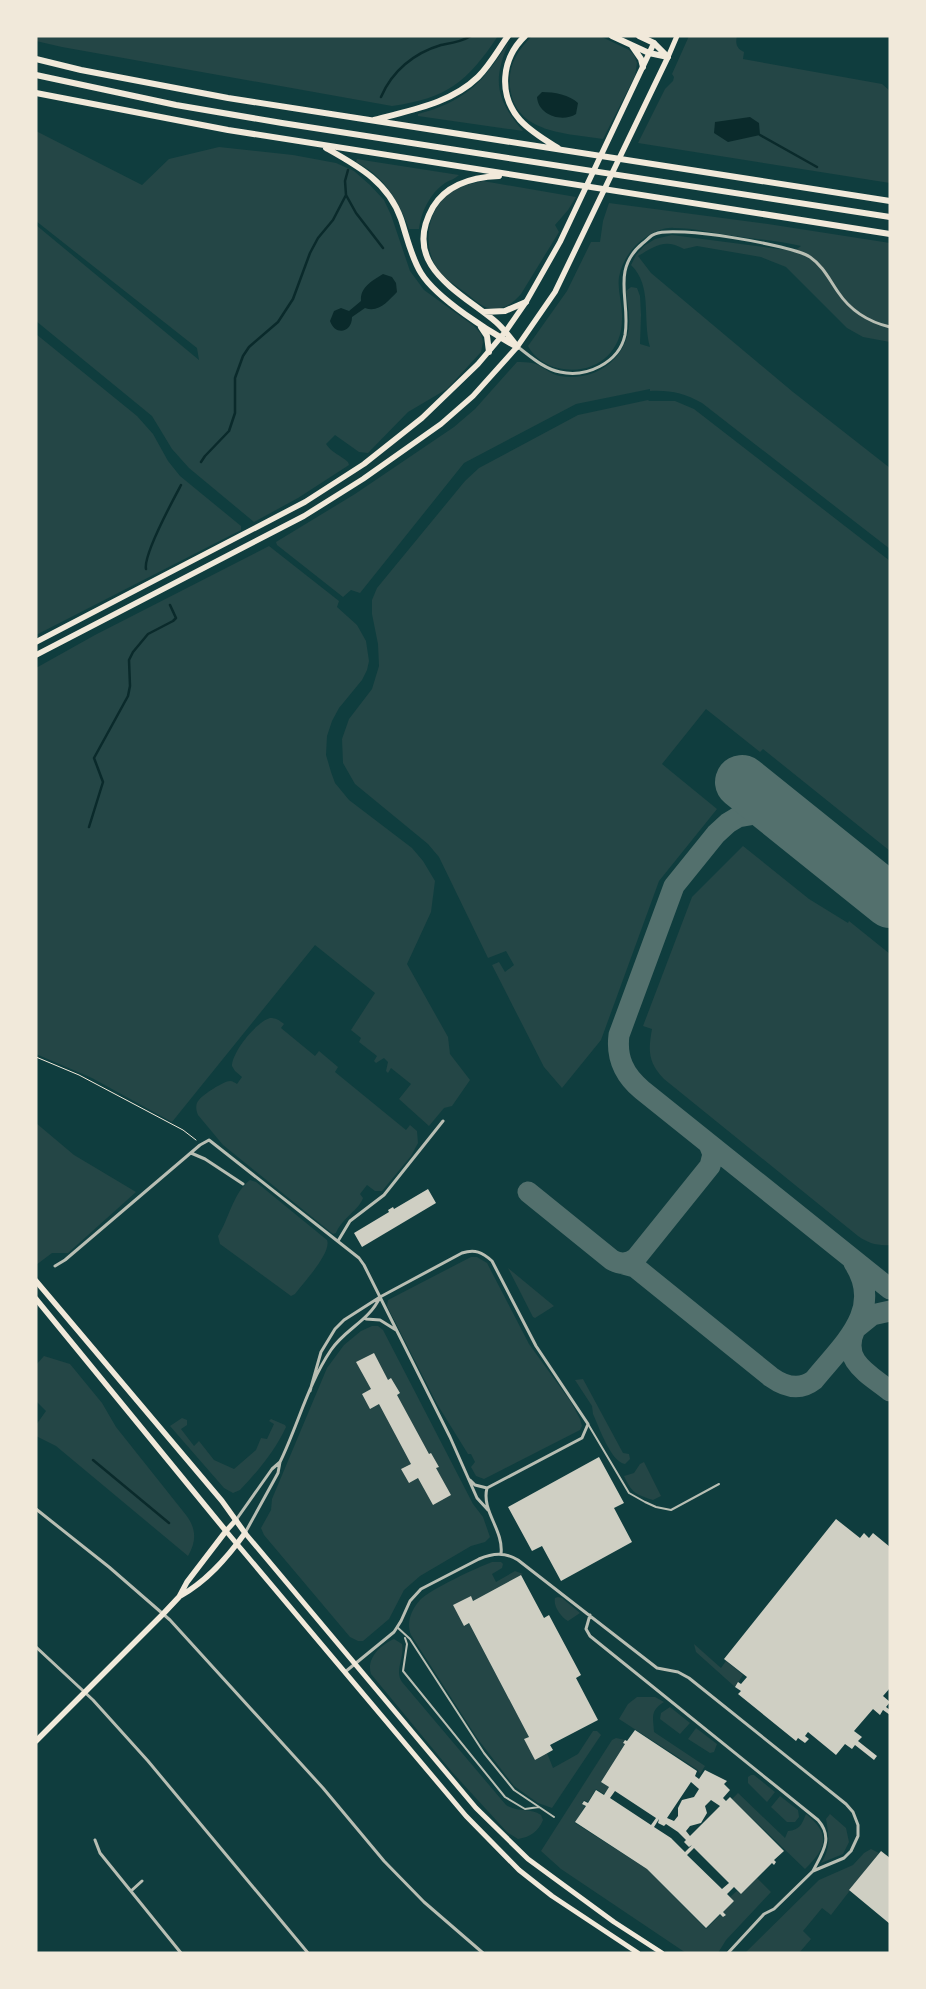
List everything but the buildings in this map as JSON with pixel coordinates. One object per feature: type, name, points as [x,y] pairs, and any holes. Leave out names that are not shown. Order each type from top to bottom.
[{"type":"highway","points":[[370,121],[428,105],[453,94],[478,76],[508,36]]},
{"type":"highway","points":[[525,36],[512,52],[507,64],[505,81],[507,98],[521,121],[561,150]]},
{"type":"highway","points":[[612,36],[649,53],[668,57]]},
{"type":"highway","points":[[639,36],[654,43],[668,57]]},
{"type":"highway","points":[[632,46],[641,59],[643,67]]},
{"type":"highway","points":[[36,59],[81,70],[218,97],[890,201]]},
{"type":"highway","points":[[36,75],[192,108],[890,217]]},
{"type":"highway","points":[[36,93],[191,124],[322,146],[890,234]]},
{"type":"highway","points":[[322,146],[366,172],[380,184],[396,207],[412,254],[423,277],[435,290],[479,324],[517,347]]},
{"type":"highway","points":[[513,175],[488,176],[454,186],[435,203],[428,215],[424,231],[424,241],[427,259],[440,279],[506,332],[517,347]]},
{"type":"highway","points":[[483,312],[505,311],[526,302]]},
{"type":"highway","points":[[479,324],[487,336],[489,352]]},
{"type":"main road","points":[[36,642],[305,502],[364,464],[422,418],[489,352],[506,332],[526,302],[570,223],[657,36]]},
{"type":"main road","points":[[36,655],[304,516],[364,479],[456,413],[489,380],[541,315],[559,284],[677,36]]},
{"type":"main road","points":[[36,1281],[476,1808],[528,1859],[614,1922],[662,1953]]},
{"type":"main road","points":[[36,1299],[226,1531],[466,1816],[519,1870],[552,1896],[638,1953]]},
{"type":"main road","points":[[36,1741],[178,1598],[187,1582],[236,1520]]},
{"type":"main road","points":[[178,1598],[211,1574],[246,1533]]},
{"type":"street","points":[[517,347],[548,368],[559,372],[579,374],[598,368],[618,350],[624,337],[626,325],[623,288],[624,274],[628,261],[637,248],[655,234],[676,231],[778,246],[799,251],[822,266],[839,294],[856,311],[868,319],[890,327]]},
{"type":"street","points":[[338,1241],[350,1221],[384,1195],[444,1121]]},
{"type":"street","points":[[54,1266],[66,1260],[200,1145],[209,1140],[359,1258],[470,1480],[476,1498],[488,1510]]},
{"type":"street","points":[[191,1153],[206,1159],[243,1184]]},
{"type":"street","points":[[310,1391],[321,1352],[335,1330],[355,1311],[462,1253],[474,1250],[480,1252],[492,1261],[536,1346],[588,1424],[582,1438],[487,1488],[475,1485],[470,1480]]},
{"type":"street","points":[[246,1533],[278,1474],[280,1462],[325,1359],[338,1340],[365,1319],[373,1310],[380,1297]]},
{"type":"street","points":[[365,1319],[380,1320],[396,1331]]},
{"type":"street","points":[[236,1520],[272,1469],[280,1462]]},
{"type":"street","points":[[487,1488],[488,1510],[502,1542],[501,1554]]},
{"type":"street","points":[[36,1509],[109,1567],[163,1614],[216,1668],[323,1788],[384,1861],[424,1902],[483,1953]]},
{"type":"street","points":[[346,1672],[398,1627],[410,1601],[421,1589],[480,1558],[501,1554],[518,1560],[657,1668],[678,1672],[689,1678],[846,1804],[857,1819],[858,1832],[856,1842],[844,1858],[813,1871]]},
{"type":"street","points":[[590,1615],[586,1624],[586,1629],[590,1636],[818,1820],[824,1830],[826,1843],[823,1854],[813,1871],[774,1909],[764,1914],[728,1953]]},
{"type":"street","points":[[36,1647],[84,1693],[148,1761],[308,1953]]},
{"type":"street","points":[[95,1840],[100,1853],[181,1953]]},
{"type":"street","points":[[130,1891],[142,1881]]},
{"type":"lane","points":[[588,1424],[629,1493],[656,1507],[671,1510],[718,1484]]},
{"type":"lane","points":[[398,1627],[410,1639],[484,1753],[514,1790],[554,1817]]},
{"type":"lane","points":[[405,1636],[407,1644],[403,1671],[505,1796],[525,1809],[539,1807]]},
{"type":"path","points":[[36,1057],[78,1074],[136,1104],[183,1130],[200,1145]]},
{"type":"shaded area","points":[[36,36],[498,36],[476,65],[454,85],[428,98],[392,106],[62,47],[36,41]]},
{"type":"shaded area","points":[[532,36],[600,36],[629,50],[634,55],[637,63],[635,76],[603,139],[545,128],[532,123],[522,114],[514,102],[510,87],[510,72],[518,53]]},
{"type":"shaded area","points":[[689,36],[737,36],[737,46],[744,52],[743,59],[882,84],[890,91],[890,183],[638,143],[665,89],[673,81],[674,77],[672,74]]},
{"type":"shaded area","points":[[509,42],[500,68],[500,89],[507,109],[523,131],[418,116],[418,114],[438,108],[466,93],[491,68]]},
{"type":"shaded area","points":[[542,92],[562,94],[575,100],[578,103],[576,114],[564,118],[546,113],[538,103],[537,97]]},
{"type":"shaded area","points":[[750,117],[759,123],[760,135],[728,142],[714,133],[715,122]]},
{"type":"shaded area","points":[[36,131],[142,185],[169,159],[219,147],[293,155],[336,163],[354,171],[384,200],[410,271],[424,290],[474,326],[481,334],[483,342],[481,352],[447,389],[408,412],[368,453],[359,452],[335,435],[326,444],[333,452],[348,462],[349,465],[298,498],[254,522],[189,468],[172,449],[152,416],[36,321],[36,225],[199,360],[197,348],[36,221]]},
{"type":"shaded area","points":[[357,159],[459,175],[445,183],[431,197],[424,210],[419,229],[409,229],[389,190],[366,167],[356,162]]},
{"type":"shaded area","points":[[483,181],[576,197],[555,225],[559,232],[521,294],[510,304],[495,309],[479,304],[439,271],[430,252],[429,242],[431,220],[435,211],[448,194],[456,189]]},
{"type":"shaded area","points":[[609,203],[768,224],[890,243],[890,342],[863,337],[847,328],[786,267],[761,257],[697,246],[684,249],[671,244],[655,246],[638,256],[651,273],[793,392],[890,468],[890,549],[702,403],[677,393],[650,391],[650,389],[576,404],[464,463],[360,593],[351,590],[343,597],[277,545],[276,542],[355,494],[454,427],[475,409],[517,362],[532,363],[556,375],[572,377],[584,376],[606,366],[615,359],[627,338],[629,313],[626,291],[631,287],[637,288],[640,296],[640,344],[650,347],[645,293],[638,273],[631,265],[636,255],[644,246],[655,239],[672,235],[794,251],[801,246],[689,229],[667,228],[652,233],[632,249],[620,271],[621,332],[611,352],[593,366],[582,369],[571,370],[554,367],[537,357],[528,346],[567,291],[591,242],[600,242],[603,221]]},
{"type":"shaded area","points":[[383,274],[392,277],[396,283],[397,292],[379,308],[365,308],[352,317],[349,326],[343,331],[339,331],[332,326],[330,321],[334,311],[341,308],[349,311],[361,301],[362,292],[365,288]]},
{"type":"shaded area","points":[[36,334],[137,416],[153,434],[168,461],[180,476],[241,526],[241,530],[36,635]]},
{"type":"shaded area","points":[[648,400],[675,401],[694,409],[890,561],[890,851],[763,749],[760,752],[706,709],[662,764],[717,809],[659,881],[601,1040],[562,1088],[544,1067],[492,965],[499,962],[505,972],[514,965],[506,951],[488,958],[439,857],[428,844],[355,784],[343,763],[342,739],[349,719],[372,689],[379,666],[378,644],[372,614],[372,600],[377,588],[465,481],[479,468],[578,415]]},
{"type":"shaded area","points":[[269,546],[339,601],[337,607],[357,625],[366,641],[369,661],[367,670],[362,680],[339,708],[327,736],[326,755],[335,783],[349,800],[412,848],[423,861],[435,881],[431,912],[407,964],[448,1037],[450,1054],[470,1080],[452,1106],[444,1108],[429,1126],[399,1099],[411,1084],[391,1068],[388,1073],[386,1071],[388,1062],[384,1058],[376,1063],[374,1061],[377,1056],[359,1042],[361,1038],[351,1030],[375,993],[315,945],[172,1122],[92,1078],[36,1054],[36,668],[95,635]]},
{"type":"shaded area","points":[[743,846],[809,899],[848,923],[849,921],[890,954],[890,1245],[873,1244],[858,1236],[664,1079],[652,1062],[650,1044],[652,1029],[643,1026],[692,897]]},
{"type":"shaded area","points":[[270,1018],[274,1018],[284,1024],[281,1028],[315,1056],[319,1051],[338,1067],[335,1072],[406,1130],[410,1125],[417,1131],[418,1143],[411,1156],[382,1191],[375,1191],[367,1185],[360,1194],[363,1198],[361,1202],[342,1223],[336,1233],[333,1234],[223,1145],[197,1113],[197,1103],[204,1095],[227,1082],[231,1081],[237,1084],[242,1077],[232,1066],[236,1053],[252,1031]]},
{"type":"shaded area","points":[[36,1123],[74,1155],[136,1192],[68,1253],[52,1253],[36,1265]]},
{"type":"shaded area","points":[[250,1180],[256,1182],[327,1240],[327,1246],[321,1260],[295,1294],[291,1296],[220,1244],[218,1236],[232,1206],[239,1192]]},
{"type":"shaded area","points":[[471,1257],[477,1257],[487,1263],[529,1344],[571,1402],[582,1426],[580,1430],[484,1479],[476,1476],[471,1467],[475,1462],[471,1454],[468,1454],[437,1404],[387,1306],[388,1300]]},
{"type":"shaded area","points":[[508,1268],[554,1306],[535,1318],[533,1317]]},
{"type":"shaded area","points":[[372,1326],[378,1326],[383,1330],[473,1504],[483,1517],[490,1537],[485,1542],[471,1546],[420,1576],[404,1590],[389,1619],[363,1641],[358,1641],[350,1637],[264,1535],[261,1528],[271,1510],[272,1499],[327,1368],[344,1345],[361,1331]]},
{"type":"shaded area","points":[[44,1356],[70,1364],[102,1403],[116,1427],[186,1515],[192,1525],[194,1535],[193,1545],[188,1556],[56,1446],[36,1436],[36,1425],[46,1411],[36,1401],[36,1365]]},
{"type":"shaded area","points":[[583,1379],[623,1453],[629,1454],[630,1459],[625,1464],[620,1462],[610,1451],[593,1414],[592,1406],[575,1380]]},
{"type":"shaded area","points":[[182,1418],[187,1420],[187,1425],[181,1429],[194,1446],[199,1441],[214,1460],[234,1469],[256,1450],[261,1438],[267,1439],[274,1424],[269,1421],[271,1419],[286,1427],[277,1444],[260,1468],[240,1490],[233,1493],[224,1488],[170,1426]]},
{"type":"shaded area","points":[[644,1462],[661,1496],[653,1500],[635,1492],[629,1486],[624,1476],[634,1473],[640,1464]]},
{"type":"shaded area","points":[[492,1562],[501,1562],[503,1564],[502,1568],[492,1574],[496,1582],[515,1571],[523,1574],[473,1601],[471,1596],[454,1605],[465,1626],[469,1623],[529,1737],[525,1739],[535,1760],[547,1753],[553,1768],[578,1754],[593,1731],[597,1731],[601,1735],[552,1808],[538,1803],[514,1786],[477,1738],[411,1635],[409,1621],[412,1612],[420,1600],[454,1579]]},
{"type":"shaded area","points":[[555,1598],[562,1598],[580,1613],[568,1621],[565,1619],[555,1604]]},
{"type":"shaded area","points":[[394,1639],[402,1644],[403,1649],[399,1668],[402,1682],[506,1805],[515,1809],[533,1811],[541,1815],[543,1820],[539,1828],[533,1833],[518,1839],[507,1832],[452,1772],[371,1674],[370,1668],[375,1653]]},
{"type":"shaded area","points":[[694,1644],[721,1668],[726,1661],[743,1675],[735,1687],[696,1652]]},
{"type":"shaded area","points":[[637,1697],[655,1697],[664,1702],[656,1708],[653,1714],[654,1732],[705,1766],[700,1774],[698,1770],[619,1719],[628,1704]]},
{"type":"shaded area","points":[[670,1707],[690,1723],[680,1734],[660,1719],[661,1713]]},
{"type":"shaded area","points":[[696,1728],[717,1744],[714,1752],[710,1753],[688,1739]]},
{"type":"shaded area","points":[[616,1738],[625,1740],[623,1743],[625,1744],[601,1782],[609,1787],[604,1794],[596,1789],[588,1802],[584,1800],[582,1804],[585,1806],[575,1823],[647,1869],[706,1929],[720,1915],[723,1917],[726,1915],[723,1912],[734,1901],[730,1897],[737,1891],[741,1894],[757,1878],[771,1892],[726,1940],[718,1953],[686,1953],[561,1869],[541,1851],[612,1740]]},
{"type":"shaded area","points":[[754,1775],[775,1792],[767,1802],[748,1783],[748,1777]]},
{"type":"shaded area","points":[[738,1793],[785,1838],[788,1831],[800,1826],[806,1814],[820,1828],[823,1835],[821,1848],[805,1869],[732,1799]]},
{"type":"shaded area","points":[[780,1796],[798,1810],[799,1817],[795,1822],[787,1822],[771,1807]]},
{"type":"shaded area","points":[[830,1814],[846,1828],[849,1842],[843,1854],[821,1863],[828,1847],[826,1819]]},
{"type":"shaded area","points":[[871,1849],[879,1853],[831,1915],[822,1908],[803,1931],[811,1939],[799,1953],[745,1953],[819,1880],[853,1865],[864,1853]]},
{"type":"waterway","points":[[381,97],[391,79],[413,58],[431,48],[460,41],[471,36]]},
{"type":"waterway","points":[[760,135],[817,167]]},
{"type":"waterway","points":[[201,462],[229,431],[235,413],[235,378],[243,356],[249,347],[278,322],[293,299],[310,253],[318,238],[333,220],[346,195],[345,181],[348,170]]},
{"type":"waterway","points":[[346,195],[356,213],[383,248]]},
{"type":"waterway","points":[[146,569],[149,552],[181,485]]},
{"type":"waterway","points":[[89,827],[103,782],[94,758],[128,696],[130,686],[129,660],[148,634],[176,618],[170,605]]},
{"type":"waterway","points":[[93,1460],[169,1523]]},
{"type":"taxiway","points":[[801,830],[782,818],[761,813],[738,817],[716,834],[674,886],[619,1035],[620,1059],[630,1078],[642,1090],[890,1289]]},
{"type":"taxiway","points":[[528,1192],[612,1260],[619,1263],[628,1263],[636,1258],[710,1166],[713,1154],[709,1144]]},
{"type":"taxiway","points":[[624,1264],[635,1267],[771,1377],[787,1385],[798,1387],[814,1380],[856,1326],[865,1296],[862,1280],[854,1263]]},
{"type":"taxiway","points":[[856,1328],[872,1315],[890,1311]]},
{"type":"taxiway","points":[[855,1329],[851,1340],[851,1350],[854,1358],[859,1366],[890,1391]]},
{"type":"runway","points":[[742,782],[890,901]]}]
